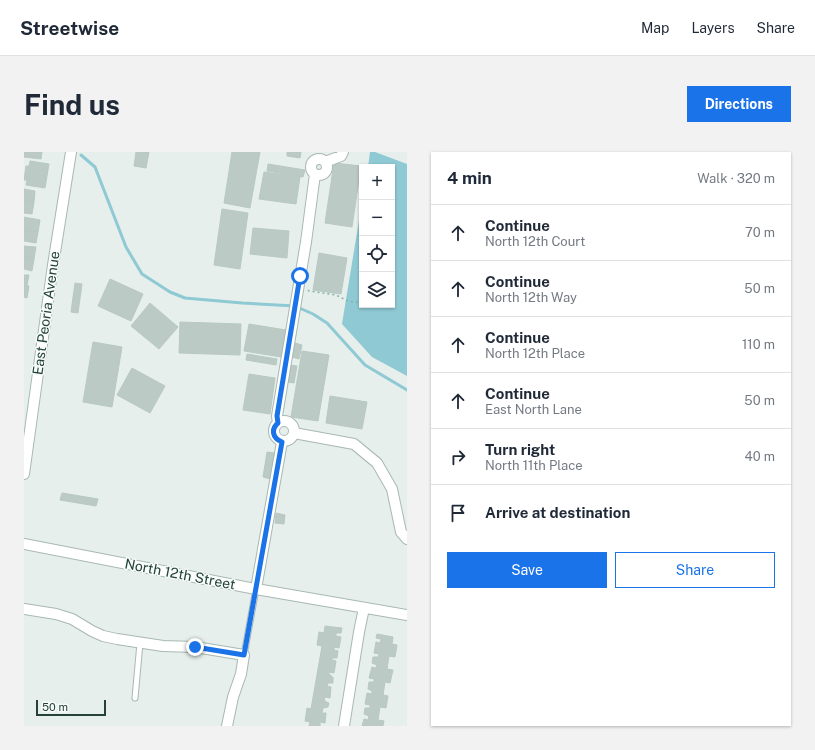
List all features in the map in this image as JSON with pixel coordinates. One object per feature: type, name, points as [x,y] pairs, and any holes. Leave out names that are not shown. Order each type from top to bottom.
[{"type":"street","name":"East Peoria Avenue","points":[[24,474],[53,264],[71,152]]},
{"type":"street","points":[[325,162],[329,152]]},
{"type":"street","points":[[325,162],[341,156],[343,152]]},
{"type":"street","points":[[278,423],[277,416],[299,284],[315,174],[312,169],[312,163],[320,159],[325,162]]},
{"type":"street","points":[[284,421],[293,426],[294,433],[291,439],[282,442],[276,438],[273,432],[275,425],[284,421]]},
{"type":"street","points":[[294,433],[354,444],[377,463],[392,489],[401,532],[407,539]]},
{"type":"street","points":[[256,589],[282,442]]},
{"type":"street","name":"North 12th Street","points":[[24,544],[256,589],[407,615]]},
{"type":"street","points":[[344,726],[364,608]]},
{"type":"street","points":[[24,609],[56,614],[72,620],[103,636],[140,643],[163,646],[195,647],[244,655],[241,674],[233,697],[228,726]]},
{"type":"lane","points":[[244,655],[256,589]]},
{"type":"lane","points":[[134,698],[140,643]]},
{"type":"path","points":[[299,284],[309,291],[336,295],[348,301],[359,303]]},
{"type":"water","points":[[370,152],[375,152],[407,164],[407,376],[372,357],[342,324],[359,220],[359,308],[395,308],[395,164],[368,164]]},
{"type":"building","points":[[24,152],[42,152],[41,159],[24,157]]},
{"type":"building","points":[[136,152],[149,152],[146,168],[134,166]]},
{"type":"building","points":[[232,152],[260,152],[250,208],[224,203]]},
{"type":"building","points":[[287,152],[301,152],[300,158],[287,156]]},
{"type":"building","points":[[30,161],[49,164],[45,188],[26,185],[27,180],[24,180],[26,166],[29,166]]},
{"type":"building","points":[[334,163],[359,166],[359,180],[352,227],[325,223]]},
{"type":"building","points":[[268,164],[305,170],[303,177],[267,171]]},
{"type":"building","points":[[264,172],[300,177],[296,204],[259,199]]},
{"type":"building","points":[[24,189],[35,191],[34,202],[24,201]]},
{"type":"building","points":[[24,201],[34,202],[32,214],[24,213]]},
{"type":"building","points":[[222,209],[248,213],[240,269],[214,265]]},
{"type":"building","points":[[24,217],[40,220],[38,232],[24,229]]},
{"type":"building","points":[[253,228],[289,231],[287,258],[250,254]]},
{"type":"building","points":[[24,229],[38,232],[36,243],[24,241]]},
{"type":"building","points":[[24,246],[36,247],[34,259],[24,257]]},
{"type":"building","points":[[319,253],[347,258],[341,294],[313,290]]},
{"type":"building","points":[[24,257],[34,259],[32,271],[24,269]]},
{"type":"building","points":[[24,275],[29,275],[27,298],[24,297]]},
{"type":"building","points":[[110,279],[143,294],[131,321],[98,306]]},
{"type":"building","points":[[75,283],[82,284],[78,313],[71,312]]},
{"type":"building","points":[[150,303],[178,327],[159,349],[131,326]]},
{"type":"building","points":[[180,322],[241,324],[240,355],[179,353]]},
{"type":"building","points":[[249,324],[286,330],[281,357],[244,351]]},
{"type":"building","points":[[93,342],[122,347],[112,407],[83,402]]},
{"type":"building","points":[[295,343],[302,345],[299,359],[292,357]]},
{"type":"building","points":[[302,351],[329,355],[318,421],[291,417]]},
{"type":"building","points":[[247,354],[277,359],[276,365],[246,360]]},
{"type":"building","points":[[290,365],[297,366],[294,383],[287,382]]},
{"type":"building","points":[[132,368],[165,386],[150,413],[117,395]]},
{"type":"building","points":[[249,374],[275,378],[270,414],[243,410]]},
{"type":"building","points":[[330,396],[367,402],[362,429],[326,423]]},
{"type":"building","points":[[267,452],[274,453],[270,479],[263,477]]},
{"type":"building","points":[[62,493],[98,499],[96,506],[60,500]]},
{"type":"building","points":[[276,513],[285,515],[284,524],[275,523]]},
{"type":"building","points":[[325,626],[342,628],[341,633],[336,633],[336,636],[341,637],[339,648],[334,647],[334,650],[338,651],[337,658],[332,658],[332,660],[336,661],[334,673],[329,672],[329,675],[333,677],[333,683],[328,683],[327,686],[331,687],[330,698],[325,697],[324,701],[329,703],[328,707],[323,708],[322,713],[326,713],[325,723],[320,722],[320,726],[309,726],[310,722],[305,721],[307,708],[311,709],[322,646],[317,645],[319,632],[324,633]]},
{"type":"building","points":[[377,634],[393,637],[392,644],[397,645],[395,657],[389,656],[387,669],[393,670],[390,683],[385,682],[383,695],[388,696],[386,708],[380,707],[378,720],[384,721],[383,726],[362,726],[364,719],[368,720],[369,716],[364,714],[365,708],[370,708],[370,705],[365,704],[367,693],[372,694],[372,691],[368,689],[369,682],[374,682],[374,679],[369,678],[372,667],[376,668],[377,665],[372,663],[373,657],[378,657],[379,654],[374,653],[376,642],[380,643],[381,639],[376,638]]},
{"type":"waterway","points":[[81,155],[95,167],[126,247],[142,274],[170,292],[185,298],[295,306],[313,314],[327,323],[365,365],[407,390]]},
{"type":"route","points":[[195,647],[244,655],[282,442],[276,438],[273,432],[275,425],[278,423],[277,416],[300,276]]}]
